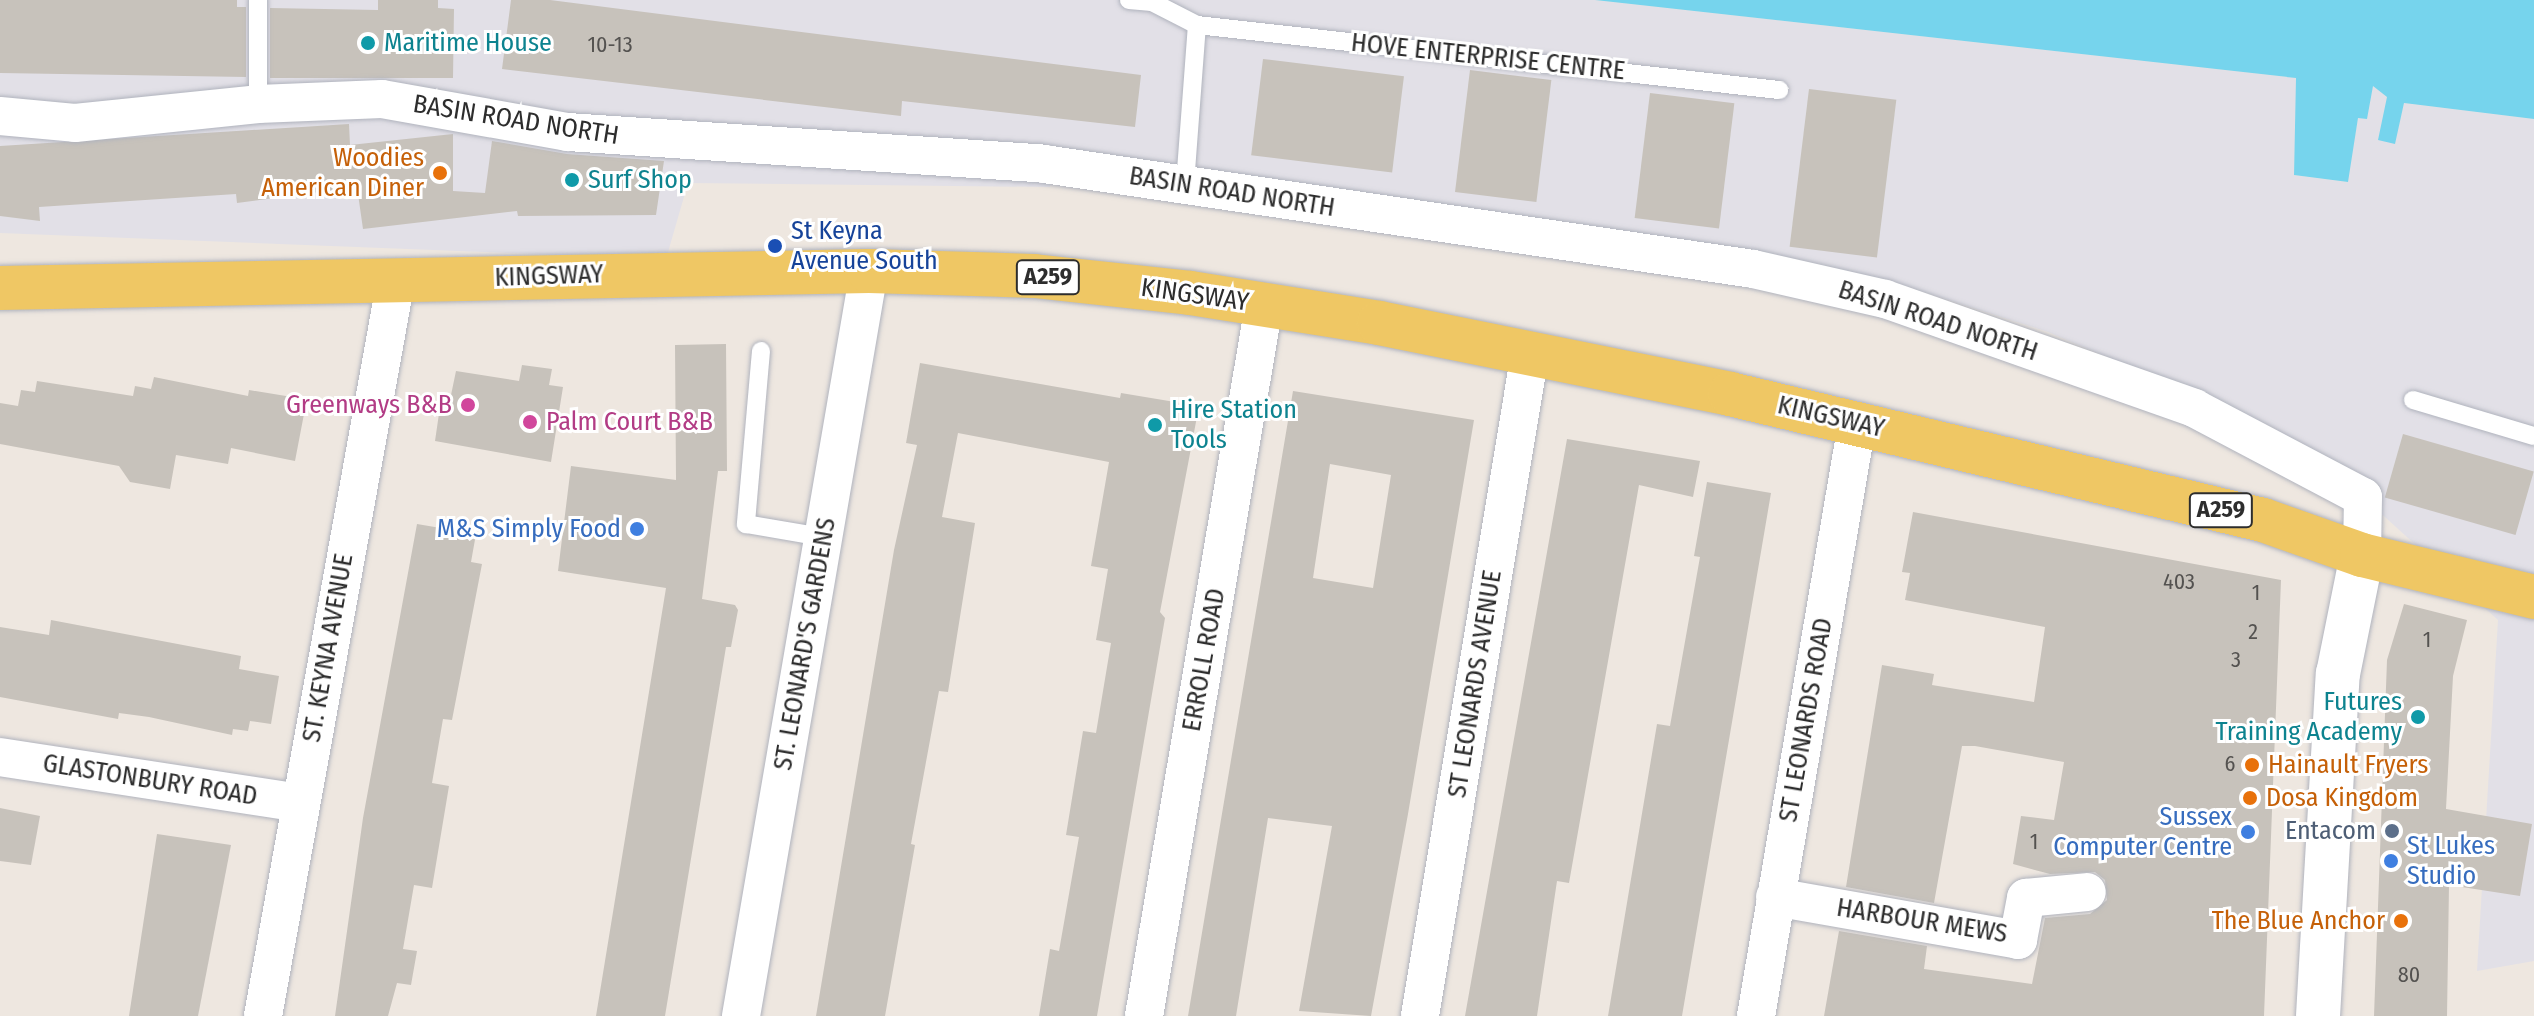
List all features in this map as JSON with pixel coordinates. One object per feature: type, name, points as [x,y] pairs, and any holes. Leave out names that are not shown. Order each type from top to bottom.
[{"type":"main road","name":"KINGSWAY","points":[[0,288],[869,271],[1034,276],[1264,305],[1530,353],[1857,424],[2263,520],[2362,555]]},
{"type":"main road","name":"A259","points":[[2362,555],[2534,597]]},
{"type":"main road","points":[[2318,1016],[2338,674],[2362,555]]},
{"type":"street","name":"BASIN ROAD NORTH","points":[[0,116],[75,123],[258,104],[382,99],[568,132],[1044,164],[1753,269],[1885,299],[2194,408],[2363,497],[2362,555]]},
{"type":"street","name":"ST. LEONARD'S GARDENS","points":[[741,1016],[869,271]]},
{"type":"street","name":"ST. KEYNA AVENUE","points":[[263,1016],[299,803],[396,280]]},
{"type":"street","name":"ERROLL ROAD","points":[[1144,1016],[1264,305]]},
{"type":"street","name":"ST LEONARDS AVENUE","points":[[1420,1016],[1530,353]]},
{"type":"street","name":"ST LEONARDS ROAD","points":[[1756,1016],[1857,424]]},
{"type":"street","name":"GLASTONBURY ROAD","points":[[0,757],[299,803]]},
{"type":"street","name":"HARBOUR MEWS","points":[[1775,897],[2018,940],[2026,898],[2087,892]]},
{"type":"lane","points":[[258,0],[258,104]]},
{"type":"lane","name":"HOVE ENTERPRISE CENTRE","points":[[1129,0],[1152,2],[1197,25],[1779,90]]},
{"type":"lane","points":[[1185,184],[1197,25]]},
{"type":"lane","points":[[761,351],[746,524],[823,537]]},
{"type":"lane","points":[[2413,400],[2534,436]]},
{"type":"shaded area","points":[[0,0],[1595,0],[2297,78],[2294,175],[2347,182],[2358,118],[2372,85],[2387,97],[2394,144],[2404,103],[2534,119],[2534,961],[2477,971],[2498,620],[2363,497],[2272,427],[2048,332],[1883,279],[1054,152],[1050,187],[688,183],[666,259],[0,233]]},
{"type":"water","points":[[1595,0],[2534,0],[2534,119],[2404,103],[2395,144],[2378,140],[2387,97],[2373,86],[2367,119],[2358,118],[2348,182],[2294,175],[2296,78]]},
{"type":"building","points":[[0,0],[237,0],[237,7],[246,7],[246,77],[0,73]]},
{"type":"building","name":"Maritime House","points":[[378,0],[438,0],[438,8],[454,9],[453,78],[270,78],[270,8],[378,10]]},
{"type":"building","points":[[511,0],[550,0],[1141,75],[1135,127],[902,101],[901,116],[502,69]]},
{"type":"building","points":[[1263,59],[1404,76],[1392,173],[1251,155]]},
{"type":"building","points":[[1470,70],[1551,80],[1536,202],[1455,192]]},
{"type":"building","points":[[1809,89],[1896,100],[1877,258],[1790,247]]},
{"type":"building","points":[[1650,93],[1734,103],[1719,228],[1635,218]]},
{"type":"building","points":[[349,124],[350,145],[453,134],[453,191],[485,193],[492,141],[567,154],[664,161],[656,215],[518,216],[517,211],[363,229],[357,187],[237,203],[236,194],[39,207],[40,221],[0,216],[0,146]]},
{"type":"building","points":[[726,344],[727,471],[718,471],[702,599],[735,605],[738,610],[731,647],[726,647],[665,1016],[596,1016],[666,588],[558,571],[571,466],[676,480],[675,345]]},
{"type":"building","points":[[920,363],[1120,398],[1121,393],[1199,406],[1160,612],[1165,618],[1097,1016],[1039,1016],[1050,949],[1059,951],[1079,837],[1066,835],[1083,731],[1096,733],[1111,643],[1096,640],[1108,569],[1091,566],[1109,462],[958,433],[942,517],[975,523],[948,692],[939,691],[911,844],[915,845],[885,1016],[816,1016],[894,550],[917,445],[906,443]]},
{"type":"building","points":[[522,365],[552,369],[549,385],[563,387],[551,462],[435,441],[442,393],[451,395],[456,371],[519,381]]},
{"type":"building","points":[[154,377],[248,396],[249,390],[292,397],[290,411],[304,414],[295,461],[231,448],[228,464],[176,455],[170,489],[130,482],[119,466],[0,444],[0,403],[18,406],[21,390],[35,392],[37,381],[133,396],[135,386],[151,389]]},
{"type":"building","points":[[1293,391],[1474,420],[1371,1016],[1299,1011],[1332,826],[1268,818],[1236,1016],[1188,1016]],"holes":[[[1330,464],[1391,475],[1373,588],[1313,578]]]},
{"type":"building","points":[[2403,434],[2534,471],[2516,535],[2385,497]]},
{"type":"building","points":[[1567,439],[1700,461],[1693,497],[1639,485],[1569,883],[1557,881],[1537,1016],[1465,1016]]},
{"type":"building","points":[[1707,482],[1771,493],[1682,1016],[1608,1016],[1657,724],[1670,726],[1700,557],[1694,556]]},
{"type":"building","points":[[1913,512],[2281,580],[2264,1016],[1824,1016],[1839,931],[1927,946],[1924,969],[2032,984],[2045,918],[2090,914],[2107,900],[2105,880],[2095,872],[2050,874],[2013,864],[2021,816],[2054,820],[2064,762],[1975,746],[1962,746],[1934,903],[1846,887],[1882,665],[1934,674],[1932,685],[2034,702],[2045,627],[1905,600],[1910,573],[1902,572]]},
{"type":"building","points":[[417,524],[476,534],[471,562],[482,564],[452,720],[443,719],[432,783],[449,786],[432,888],[414,885],[403,949],[417,951],[411,985],[397,983],[388,1016],[335,1016],[363,818]]},
{"type":"building","points":[[2404,604],[2467,620],[2453,676],[2446,809],[2532,824],[2520,896],[2449,885],[2447,1016],[2374,1016],[2387,660]]},
{"type":"building","points":[[51,620],[241,656],[239,669],[279,676],[271,724],[250,721],[248,731],[233,729],[232,735],[149,717],[119,713],[118,719],[0,697],[0,627],[49,635]]},
{"type":"building","points":[[0,808],[40,816],[31,865],[0,861]]},
{"type":"building","points":[[157,834],[231,845],[198,1016],[129,1016]]},
{"type":"place","name":"Maritime House","points":[[368,43]]},
{"type":"place","name":"Woodies American Diner","points":[[440,173]]},
{"type":"place","name":"Surf Shop","points":[[572,180]]},
{"type":"place","name":"St Keyna Avenue South","points":[[775,246]]},
{"type":"place","name":"Greenways B&B","points":[[468,405]]},
{"type":"place","name":"Palm Court B&B","points":[[530,422]]},
{"type":"place","name":"Hire Station Tools","points":[[1155,425]]},
{"type":"place","name":"M&S Simply Food","points":[[637,529]]},
{"type":"place","name":"Futures Training Academy","points":[[2418,717]]},
{"type":"place","name":"Hainault Fryers","points":[[2252,765]]},
{"type":"place","name":"Dosa Kingdom","points":[[2250,798]]},
{"type":"place","name":"Entacom","points":[[2392,831]]},
{"type":"place","name":"Sussex Computer Centre","points":[[2248,832]]},
{"type":"place","name":"St Lukes Studio","points":[[2391,861]]},
{"type":"place","name":"The Blue Anchor","points":[[2401,921]]}]
